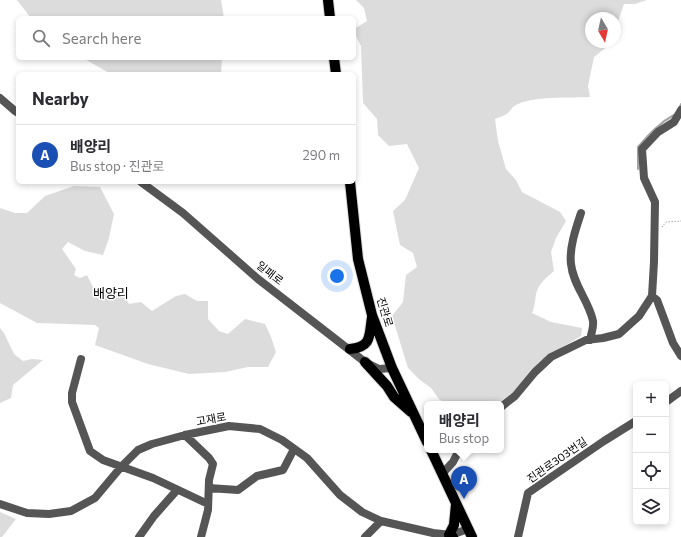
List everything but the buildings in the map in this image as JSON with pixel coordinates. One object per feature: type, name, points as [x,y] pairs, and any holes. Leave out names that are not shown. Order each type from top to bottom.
[{"type":"main road","points":[[328,0],[330,16]]},
{"type":"main road","points":[[334,60],[336,72]]},
{"type":"main road","name":"진관로","points":[[350,184],[358,259],[372,314],[392,368],[424,436]]},
{"type":"main road","points":[[350,349],[361,348],[367,343],[370,334],[372,314]]},
{"type":"main road","points":[[365,362],[387,386],[394,397],[414,415]]},
{"type":"main road","points":[[432,453],[470,533]]},
{"type":"main road","points":[[451,536],[454,525],[456,504]]},
{"type":"street","points":[[0,98],[16,112]]},
{"type":"street","points":[[504,405],[515,396],[535,372],[551,357],[586,340],[619,334],[639,316],[652,296],[654,262],[654,202],[644,178],[642,149],[658,132],[674,122],[681,110]]},
{"type":"street","name":"일패로","points":[[144,184],[183,212],[258,279],[365,362],[379,369],[392,368]]},
{"type":"street","points":[[581,213],[573,234],[570,264],[576,284],[588,306],[593,322],[590,340]]},
{"type":"street","points":[[652,296],[657,300],[673,343],[681,356]]},
{"type":"street","points":[[81,359],[72,397],[74,408],[90,451],[100,458],[153,478],[208,504]]},
{"type":"street","points":[[669,400],[681,391]]},
{"type":"street","name":"진관로303번길","points":[[518,537],[528,493],[633,423]]},
{"type":"street","name":"고재로","points":[[0,504],[28,513],[49,514],[71,511],[95,498],[121,467],[138,450],[152,444],[185,435],[229,426],[260,429],[282,440],[307,458],[340,495],[362,512],[381,521],[451,536],[470,533]]},
{"type":"street","points":[[185,435],[209,458],[213,464],[209,480],[208,504],[201,537]]},
{"type":"street","points":[[209,488],[238,490],[257,476],[283,470],[294,449]]},
{"type":"street","points":[[442,474],[453,462],[458,453]]},
{"type":"street","points":[[139,537],[154,516],[177,490]]},
{"type":"street","points":[[364,537],[381,521]]},
{"type":"path","points":[[654,236],[666,222],[681,221]]},
{"type":"shaded area","points":[[17,0],[221,0],[224,16],[29,16]]},
{"type":"shaded area","points":[[356,0],[647,0],[635,4],[624,4],[621,13],[585,12],[585,48],[605,48],[594,57],[588,86],[590,97],[552,98],[523,102],[512,108],[507,114],[495,119],[498,141],[506,169],[516,180],[522,192],[560,212],[566,221],[556,238],[551,252],[554,271],[543,281],[537,290],[532,313],[551,322],[582,328],[581,336],[538,363],[512,393],[501,401],[442,401],[431,388],[408,368],[392,316],[403,302],[406,275],[417,267],[413,253],[400,245],[393,211],[405,200],[419,168],[407,144],[389,146],[378,135],[377,119],[363,103],[361,46],[356,36],[356,28],[367,21],[364,8]]},
{"type":"shaded area","points":[[86,60],[222,60],[221,72],[108,72]]},
{"type":"shaded area","points":[[74,186],[100,187],[114,214],[109,238],[103,255],[85,251],[68,242],[62,249],[76,269],[74,275],[80,278],[87,275],[94,289],[123,294],[129,304],[141,302],[152,311],[176,296],[185,294],[197,301],[208,301],[208,319],[219,331],[228,334],[245,319],[265,324],[276,352],[268,367],[248,367],[225,372],[189,374],[148,364],[95,345],[99,328],[95,325],[37,323],[0,303],[0,208],[15,213],[27,213],[45,196]]},
{"type":"shaded area","points":[[0,328],[14,354],[23,361],[32,359],[43,360],[13,385],[11,398],[0,403]]},
{"type":"shaded area","points":[[0,512],[16,519],[2,537],[0,537]]},
{"type":"waterway","points":[[679,109],[681,104]]},
{"type":"waterway","points":[[638,169],[638,147],[654,129],[674,115]]},
{"type":"place","name":"배양리","points":[[464,499]]},
{"type":"district","name":"배양리","points":[[111,293]]}]
